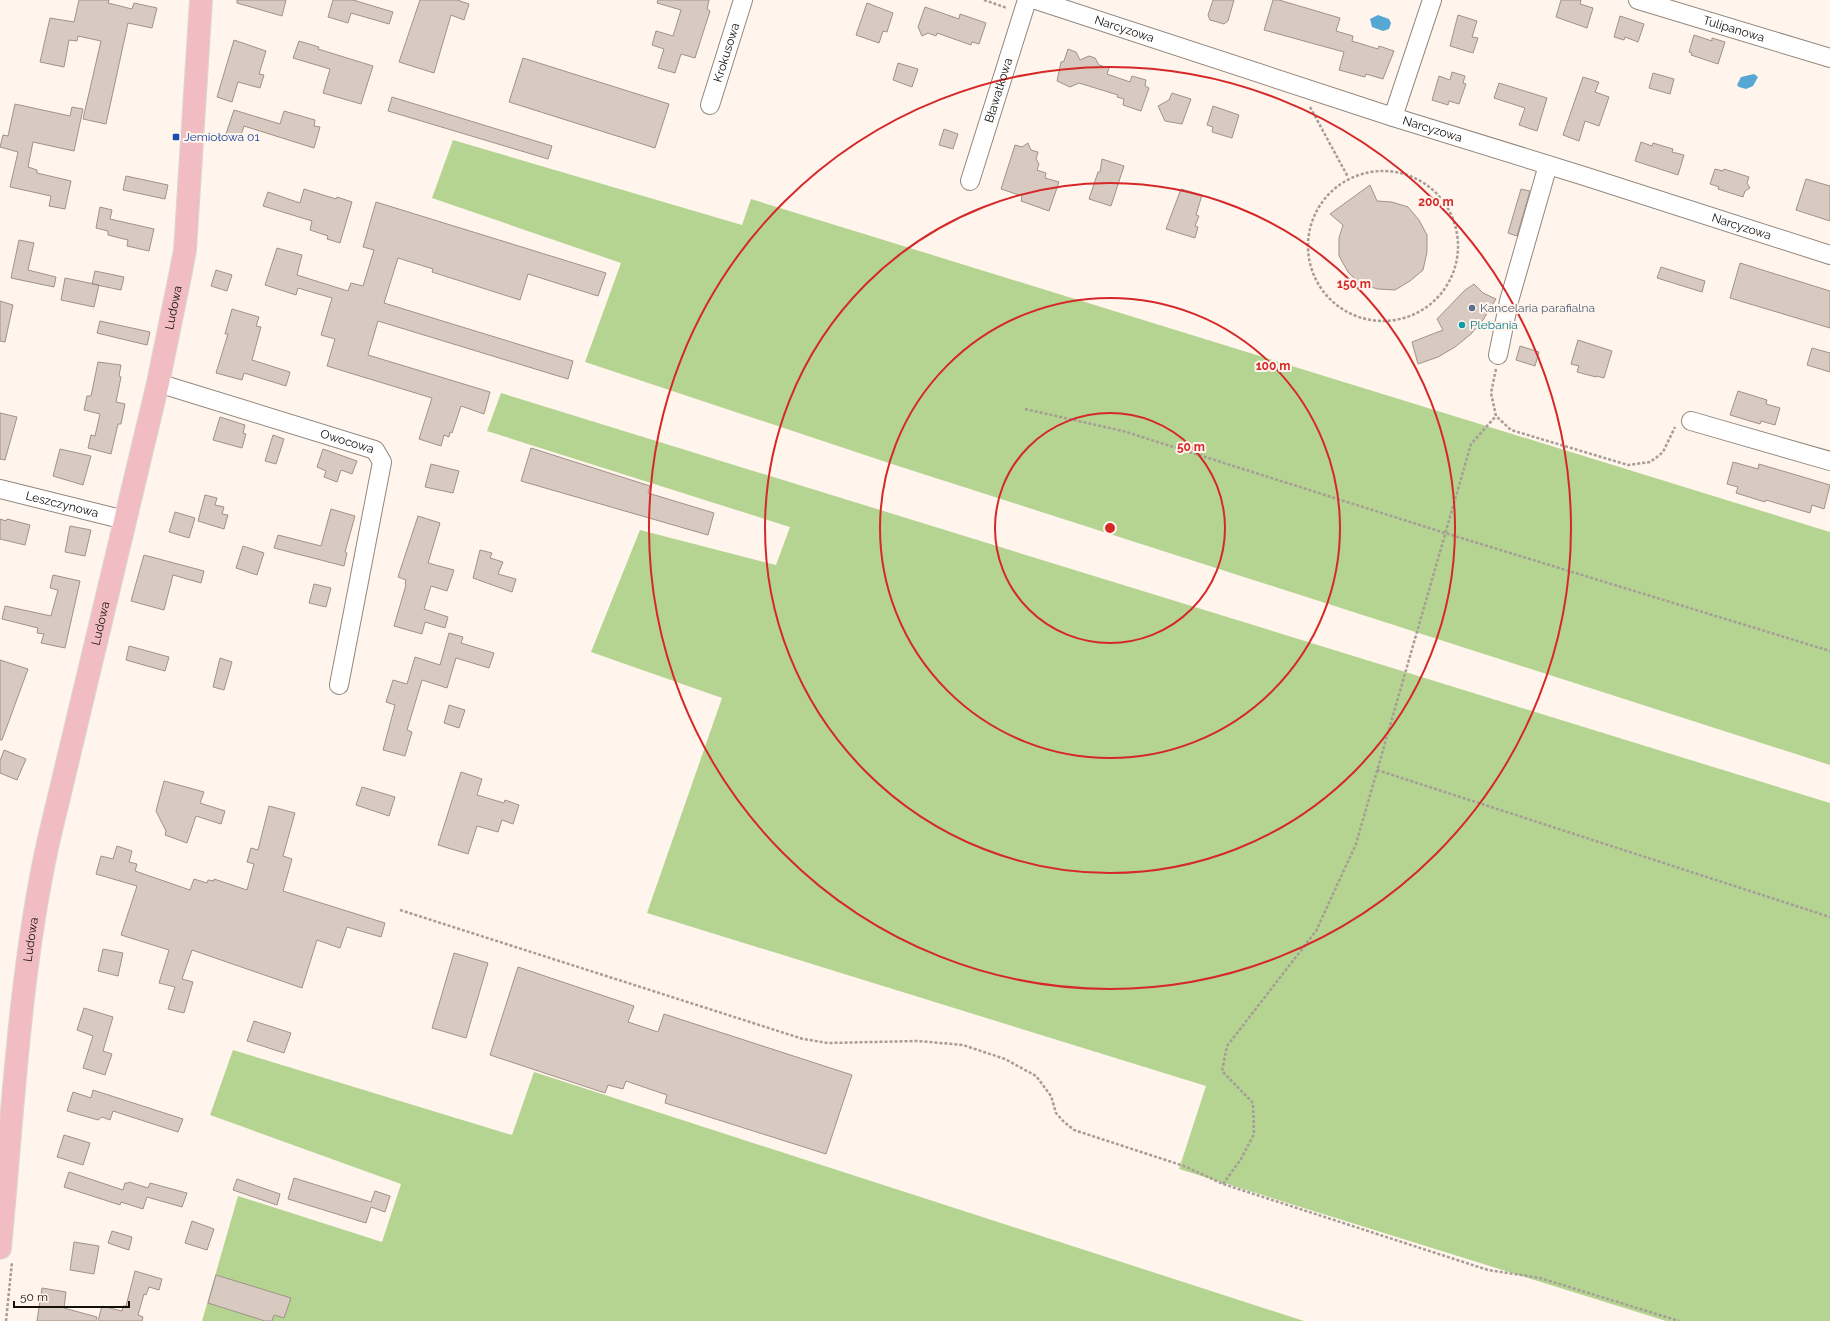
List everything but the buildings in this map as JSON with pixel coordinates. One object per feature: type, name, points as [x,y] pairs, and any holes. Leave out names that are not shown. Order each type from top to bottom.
[{"type":"main road","name":"Ludowa","points":[[0,1248],[23,1004],[34,913],[50,836],[158,382],[185,250],[201,0]]},
{"type":"street","name":"Krokusowa","points":[[710,105],[743,0]]},
{"type":"street","name":"Bławatkowa","points":[[970,181],[1027,0]]},
{"type":"street","name":"Narcyzowa","points":[[1036,0],[1393,117],[1548,164],[1830,255]]},
{"type":"street","points":[[1393,117],[1432,0]]},
{"type":"street","name":"Tulipanowa","points":[[1638,0],[1830,58]]},
{"type":"street","points":[[1498,355],[1509,301],[1548,164]]},
{"type":"street","name":"Owocowa","points":[[158,382],[375,450],[382,462],[339,685]]},
{"type":"street","points":[[1691,421],[1830,461]]},
{"type":"street","name":"Leszczynowa","points":[[0,489],[125,520]]},
{"type":"path","points":[[1304,87],[1302,92],[1348,177]]},
{"type":"path","points":[[1385,169],[1433,186],[1456,222],[1458,263],[1444,293],[1414,316],[1374,323],[1337,307],[1314,279],[1306,243],[1318,205],[1348,177],[1385,169]]},
{"type":"path","points":[[1498,355],[1491,393],[1496,416],[1511,430],[1628,465],[1650,462],[1663,452],[1676,425],[1684,420],[1691,421]]},
{"type":"path","points":[[1025,409],[1123,431],[1445,533],[1830,651]]},
{"type":"path","points":[[1223,1184],[1241,1159],[1254,1134],[1253,1103],[1222,1071],[1227,1046],[1316,931],[1356,844],[1471,444],[1496,416]]},
{"type":"path","points":[[1377,770],[1830,918]]},
{"type":"path","points":[[400,910],[804,1039],[828,1043],[918,1041],[963,1045],[1005,1059],[1036,1076],[1052,1096],[1056,1113],[1074,1130],[1184,1166],[1223,1184],[1488,1270],[1540,1278],[1679,1321]]},
{"type":"green space","points":[[453,140],[742,225],[751,199],[1830,532],[1830,765],[895,465],[585,362],[621,263],[432,198]]},
{"type":"green space","points":[[501,393],[1830,803],[1830,1321],[1666,1321],[1179,1169],[1206,1086],[647,913],[722,698],[591,652],[640,530],[776,565],[790,527],[487,431]]},
{"type":"green space","points":[[233,1050],[512,1135],[534,1072],[1304,1321],[202,1321],[238,1196],[382,1242],[401,1184],[210,1115]]},
{"type":"water","points":[[1378,15],[1389,19],[1391,23],[1389,29],[1383,31],[1372,27],[1370,19]]},
{"type":"water","points":[[1754,74],[1758,77],[1753,86],[1746,89],[1737,85],[1741,77]]},
{"type":"place","name":"Jemiołowa 01","points":[[176,137]]},
{"type":"place","name":"Kancelaria parafialna","points":[[1472,308]]},
{"type":"place","name":"Plebania","points":[[1462,325]]}]
